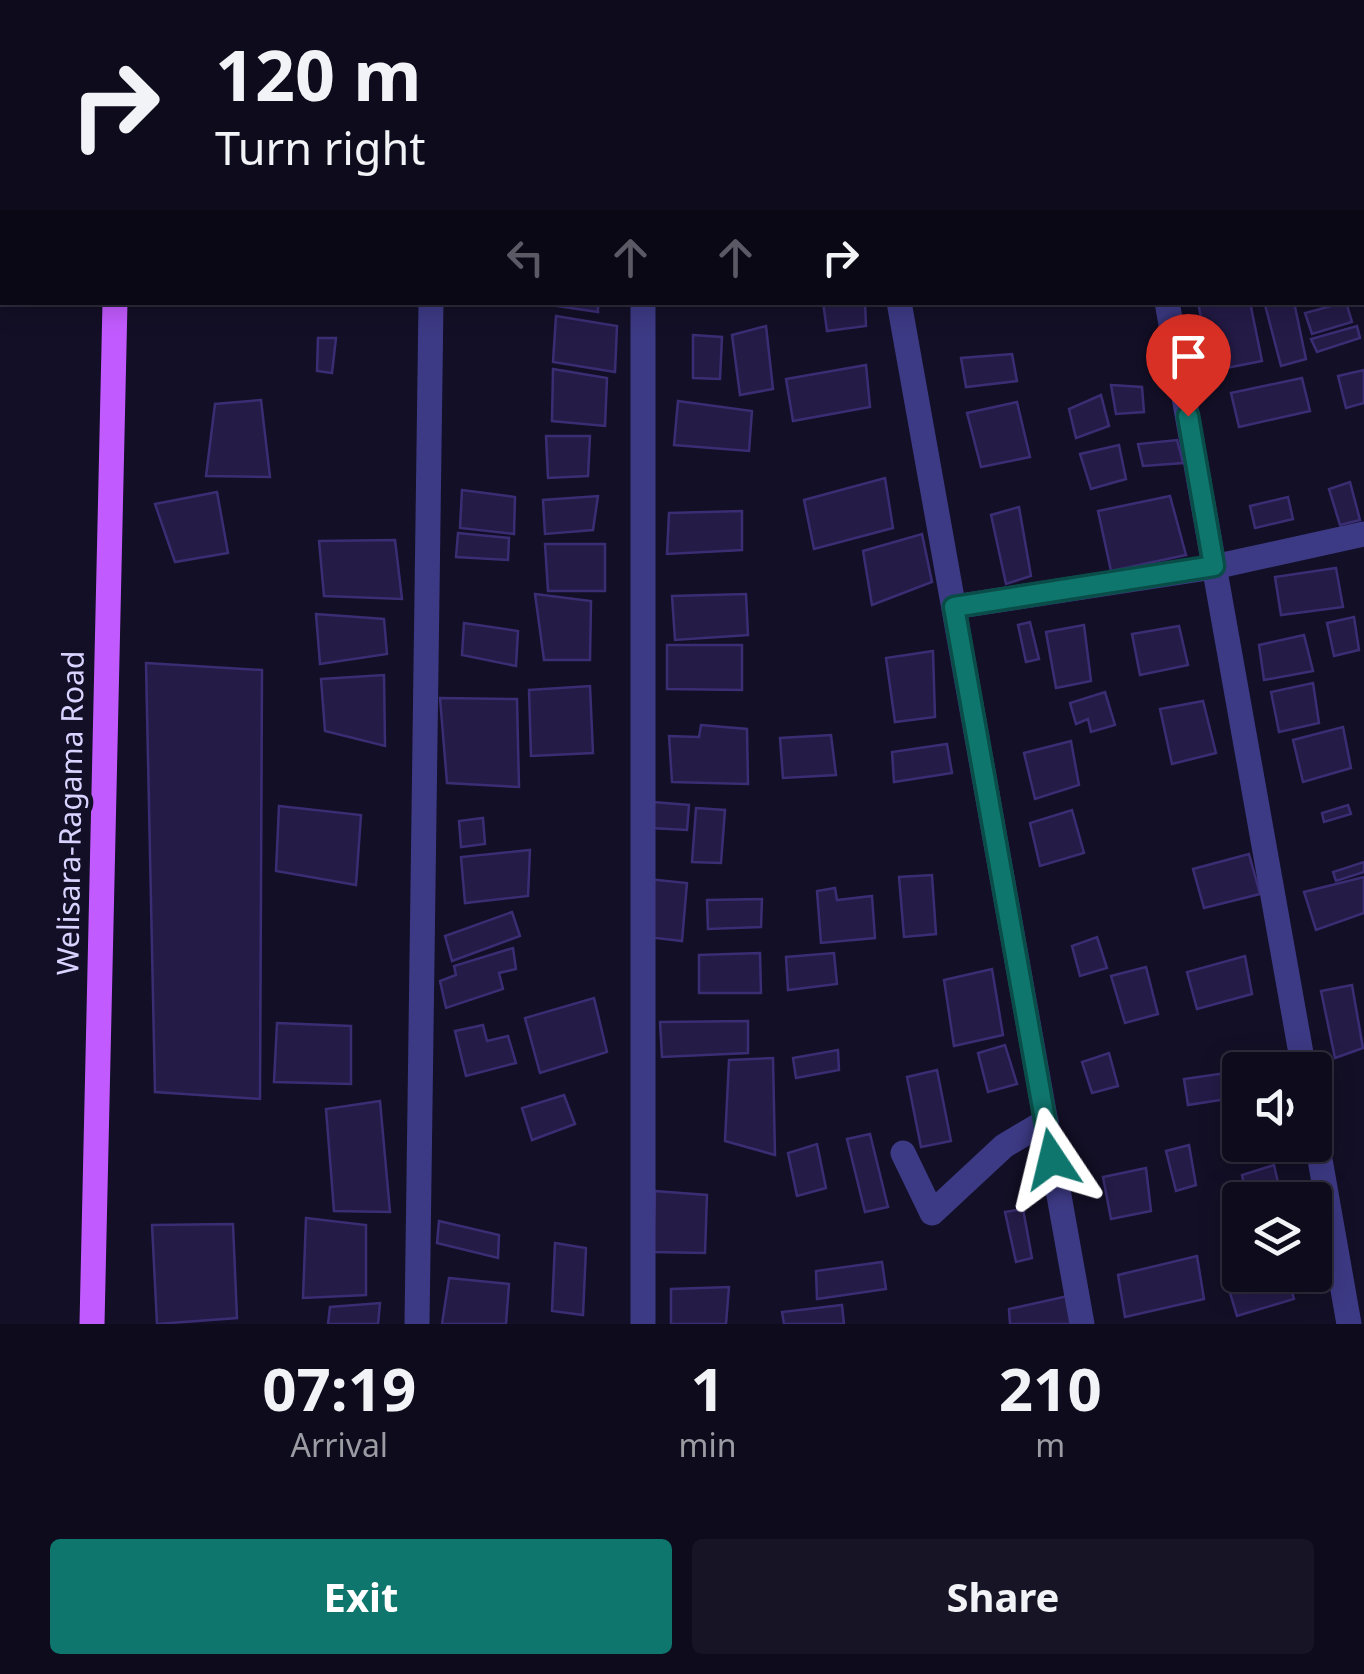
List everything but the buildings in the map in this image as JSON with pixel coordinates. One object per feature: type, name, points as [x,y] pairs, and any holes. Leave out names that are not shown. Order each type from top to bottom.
[{"type":"main road","name":"Welisara-Ragama Road","points":[[92,1324],[115,305]]},
{"type":"street","points":[[416,1324],[431,305]]},
{"type":"street","points":[[642,1324],[643,305]]},
{"type":"street","points":[[901,305],[1082,1324]]},
{"type":"street","points":[[1168,305],[1301,1052]]},
{"type":"street","points":[[954,607],[1214,566],[1364,534]]},
{"type":"street","points":[[903,1153],[932,1213],[1004,1146],[1046,1121]]},
{"type":"street","points":[[1321,1162],[1350,1324]]},
{"type":"route","points":[[1052,1159],[954,607],[1214,566],[1188,416]]}]
